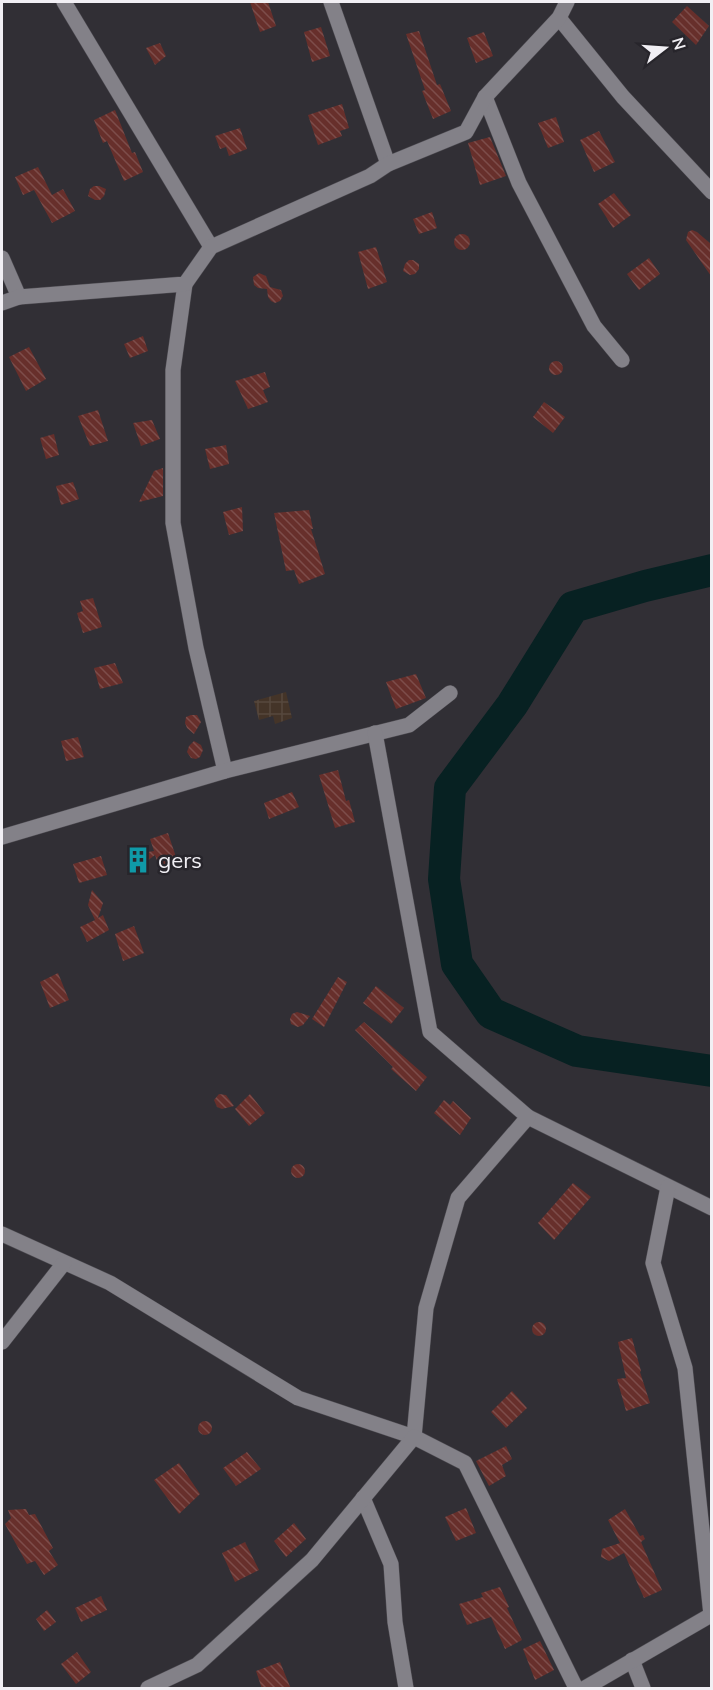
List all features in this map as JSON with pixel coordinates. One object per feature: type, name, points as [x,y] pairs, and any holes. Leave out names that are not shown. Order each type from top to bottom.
[{"type":"street","points":[[64,2],[211,247]]},
{"type":"street","points":[[331,2],[388,164]]},
{"type":"street","points":[[225,771],[196,648],[173,523],[173,370],[185,284],[211,247],[369,176],[388,164],[466,132],[485,97],[559,18],[567,2]]},
{"type":"street","points":[[559,18],[623,97],[711,192]]},
{"type":"street","points":[[485,97],[519,183],[583,306],[594,326],[622,360]]},
{"type":"street","points":[[2,258],[19,297]]},
{"type":"street","points":[[2,303],[19,297],[185,284]]},
{"type":"street","points":[[2,837],[225,771],[409,725],[450,693]]},
{"type":"street","points":[[375,734],[430,1032],[528,1117],[711,1208]]},
{"type":"street","points":[[148,1689],[197,1665],[312,1560],[414,1437],[426,1308],[458,1198],[528,1117]]},
{"type":"street","points":[[585,1689],[711,1615],[685,1368],[653,1263],[669,1187]]},
{"type":"street","points":[[2,1234],[110,1283],[298,1398],[414,1437],[465,1463],[576,1689]]},
{"type":"street","points":[[2,1342],[64,1263]]},
{"type":"street","points":[[363,1498],[391,1564],[395,1622],[406,1689]]},
{"type":"street","points":[[632,1660],[643,1689]]},
{"type":"shaded area","points":[[286,692],[292,718],[275,724],[273,716],[259,720],[254,701]]},
{"type":"building","points":[[250,2],[268,2],[276,26],[260,32]]},
{"type":"building","points":[[687,6],[709,26],[696,45],[672,22]]},
{"type":"building","points":[[321,27],[330,56],[312,62],[304,32]]},
{"type":"building","points":[[419,31],[437,85],[440,84],[451,111],[433,119],[422,91],[425,90],[406,34]]},
{"type":"building","points":[[484,32],[493,56],[476,63],[467,38]]},
{"type":"building","points":[[160,43],[166,56],[155,65],[146,48]]},
{"type":"building","points":[[342,104],[349,128],[340,131],[342,136],[318,145],[308,115]]},
{"type":"building","points":[[115,110],[132,153],[135,152],[143,172],[124,181],[107,141],[103,143],[94,120]]},
{"type":"building","points":[[556,117],[564,142],[548,148],[538,123]]},
{"type":"building","points":[[240,128],[247,149],[229,156],[226,147],[220,149],[215,136]]},
{"type":"building","points":[[599,131],[615,162],[594,172],[580,140]]},
{"type":"building","points":[[490,137],[506,176],[480,185],[468,143]]},
{"type":"building","points":[[38,167],[52,195],[63,189],[75,211],[52,223],[34,190],[23,195],[15,177]]},
{"type":"building","points":[[94,186],[106,189],[100,200],[88,196],[90,189]]},
{"type":"building","points":[[614,193],[631,215],[613,228],[598,204]]},
{"type":"building","points":[[432,212],[437,228],[419,234],[413,219]]},
{"type":"building","points":[[692,230],[711,244],[711,276],[686,240],[688,232]]},
{"type":"building","points":[[462,234],[470,242],[462,250],[454,242]]},
{"type":"building","points":[[376,247],[387,282],[368,289],[358,252]]},
{"type":"building","points":[[649,258],[660,274],[639,290],[627,274]]},
{"type":"building","points":[[409,260],[419,264],[419,269],[415,274],[410,275],[403,271]]},
{"type":"building","points":[[259,273],[266,276],[270,287],[281,290],[283,296],[280,301],[275,303],[271,301],[267,289],[254,285],[253,277]]},
{"type":"building","points":[[143,336],[148,351],[130,358],[124,344]]},
{"type":"building","points":[[29,347],[46,379],[26,391],[9,357]]},
{"type":"building","points":[[553,361],[559,361],[563,368],[559,375],[553,375],[549,371],[549,365]]},
{"type":"building","points":[[265,372],[270,387],[263,390],[268,402],[248,409],[235,381]]},
{"type":"building","points":[[544,402],[565,417],[553,433],[533,417]]},
{"type":"building","points":[[98,410],[108,441],[90,446],[78,416]]},
{"type":"building","points":[[152,420],[160,439],[141,446],[133,423]]},
{"type":"building","points":[[54,434],[59,455],[46,459],[40,438]]},
{"type":"building","points":[[226,445],[229,464],[210,469],[205,449]]},
{"type":"building","points":[[163,468],[163,496],[139,502],[154,471]]},
{"type":"building","points":[[73,482],[79,499],[61,505],[56,486]]},
{"type":"building","points":[[242,507],[243,531],[229,535],[223,512]]},
{"type":"building","points":[[309,510],[313,529],[311,529],[325,574],[299,584],[294,570],[286,571],[274,513]]},
{"type":"building","points":[[93,598],[102,627],[83,633],[77,613],[83,611],[80,601]]},
{"type":"building","points":[[115,663],[123,683],[100,689],[94,668]]},
{"type":"building","points":[[416,674],[426,698],[396,709],[386,682]]},
{"type":"building","points":[[197,715],[201,722],[194,734],[185,723],[186,717]]},
{"type":"building","points":[[78,737],[84,757],[66,761],[61,741]]},
{"type":"building","points":[[194,741],[201,745],[203,750],[200,757],[196,759],[191,758],[187,752]]},
{"type":"building","points":[[338,770],[346,801],[349,800],[355,822],[335,828],[319,775]]},
{"type":"building","points":[[292,792],[299,807],[269,819],[264,803]]},
{"type":"building","points":[[168,833],[178,863],[160,869],[155,855],[134,871],[129,855],[154,851],[150,839]]},
{"type":"building","points":[[101,856],[107,875],[79,883],[73,864]]},
{"type":"building","points":[[92,890],[103,903],[98,918],[103,915],[109,930],[87,942],[80,927],[95,920],[88,905]]},
{"type":"building","points":[[134,926],[144,953],[123,961],[115,934]]},
{"type":"building","points":[[58,973],[69,1000],[50,1008],[40,982]]},
{"type":"building","points":[[338,977],[347,982],[324,1027],[312,1019]]},
{"type":"building","points":[[376,986],[404,1008],[391,1024],[363,1003]]},
{"type":"building","points":[[297,1012],[310,1016],[303,1025],[298,1027],[291,1024],[290,1019],[292,1014]]},
{"type":"building","points":[[364,1022],[427,1077],[416,1091],[391,1069],[393,1067],[355,1030]]},
{"type":"building","points":[[219,1094],[226,1095],[234,1106],[222,1109],[217,1107],[214,1100]]},
{"type":"building","points":[[250,1094],[265,1113],[249,1126],[235,1109]]},
{"type":"building","points":[[444,1100],[450,1105],[453,1101],[471,1118],[460,1135],[434,1113]]},
{"type":"building","points":[[295,1164],[301,1164],[305,1171],[301,1178],[295,1178],[291,1174],[291,1168]]},
{"type":"building","points":[[573,1183],[591,1197],[554,1240],[538,1223]]},
{"type":"building","points":[[536,1322],[542,1322],[546,1329],[542,1336],[536,1336],[532,1332],[532,1326]]},
{"type":"building","points":[[632,1338],[650,1403],[626,1411],[617,1379],[626,1378],[618,1342]]},
{"type":"building","points":[[512,1391],[527,1408],[506,1428],[491,1412]]},
{"type":"building","points":[[202,1421],[208,1421],[212,1428],[208,1435],[202,1435],[198,1431],[198,1425]]},
{"type":"building","points":[[506,1446],[512,1459],[502,1465],[506,1476],[489,1486],[476,1461]]},
{"type":"building","points":[[247,1452],[261,1469],[236,1486],[223,1468]]},
{"type":"building","points":[[179,1463],[200,1494],[179,1514],[154,1480]]},
{"type":"building","points":[[466,1508],[476,1533],[456,1541],[445,1517]]},
{"type":"building","points":[[26,1509],[29,1515],[35,1514],[53,1548],[49,1551],[58,1565],[44,1575],[35,1561],[27,1564],[5,1524],[11,1518],[8,1510]]},
{"type":"building","points":[[625,1509],[640,1536],[643,1535],[645,1539],[641,1542],[662,1590],[644,1598],[624,1553],[609,1561],[601,1557],[602,1549],[620,1543],[608,1520]]},
{"type":"building","points":[[294,1523],[306,1539],[286,1557],[274,1541]]},
{"type":"building","points":[[245,1542],[259,1570],[235,1582],[222,1553]]},
{"type":"building","points":[[500,1587],[522,1640],[505,1649],[491,1617],[467,1625],[459,1604],[483,1597],[481,1593]]},
{"type":"building","points":[[101,1596],[107,1610],[81,1622],[75,1608]]},
{"type":"building","points":[[47,1610],[56,1622],[44,1631],[36,1619]]},
{"type":"building","points":[[540,1641],[554,1670],[535,1680],[523,1649]]},
{"type":"building","points":[[77,1652],[91,1672],[76,1684],[61,1664]]},
{"type":"building","points":[[280,1662],[291,1689],[262,1689],[256,1671]]},
{"type":"waterway","points":[[712,570],[573,607],[512,705],[450,788],[444,879],[457,964],[491,1013],[577,1051],[712,1071]]},
{"type":"place","name":"gers","points":[[138,860]]}]
